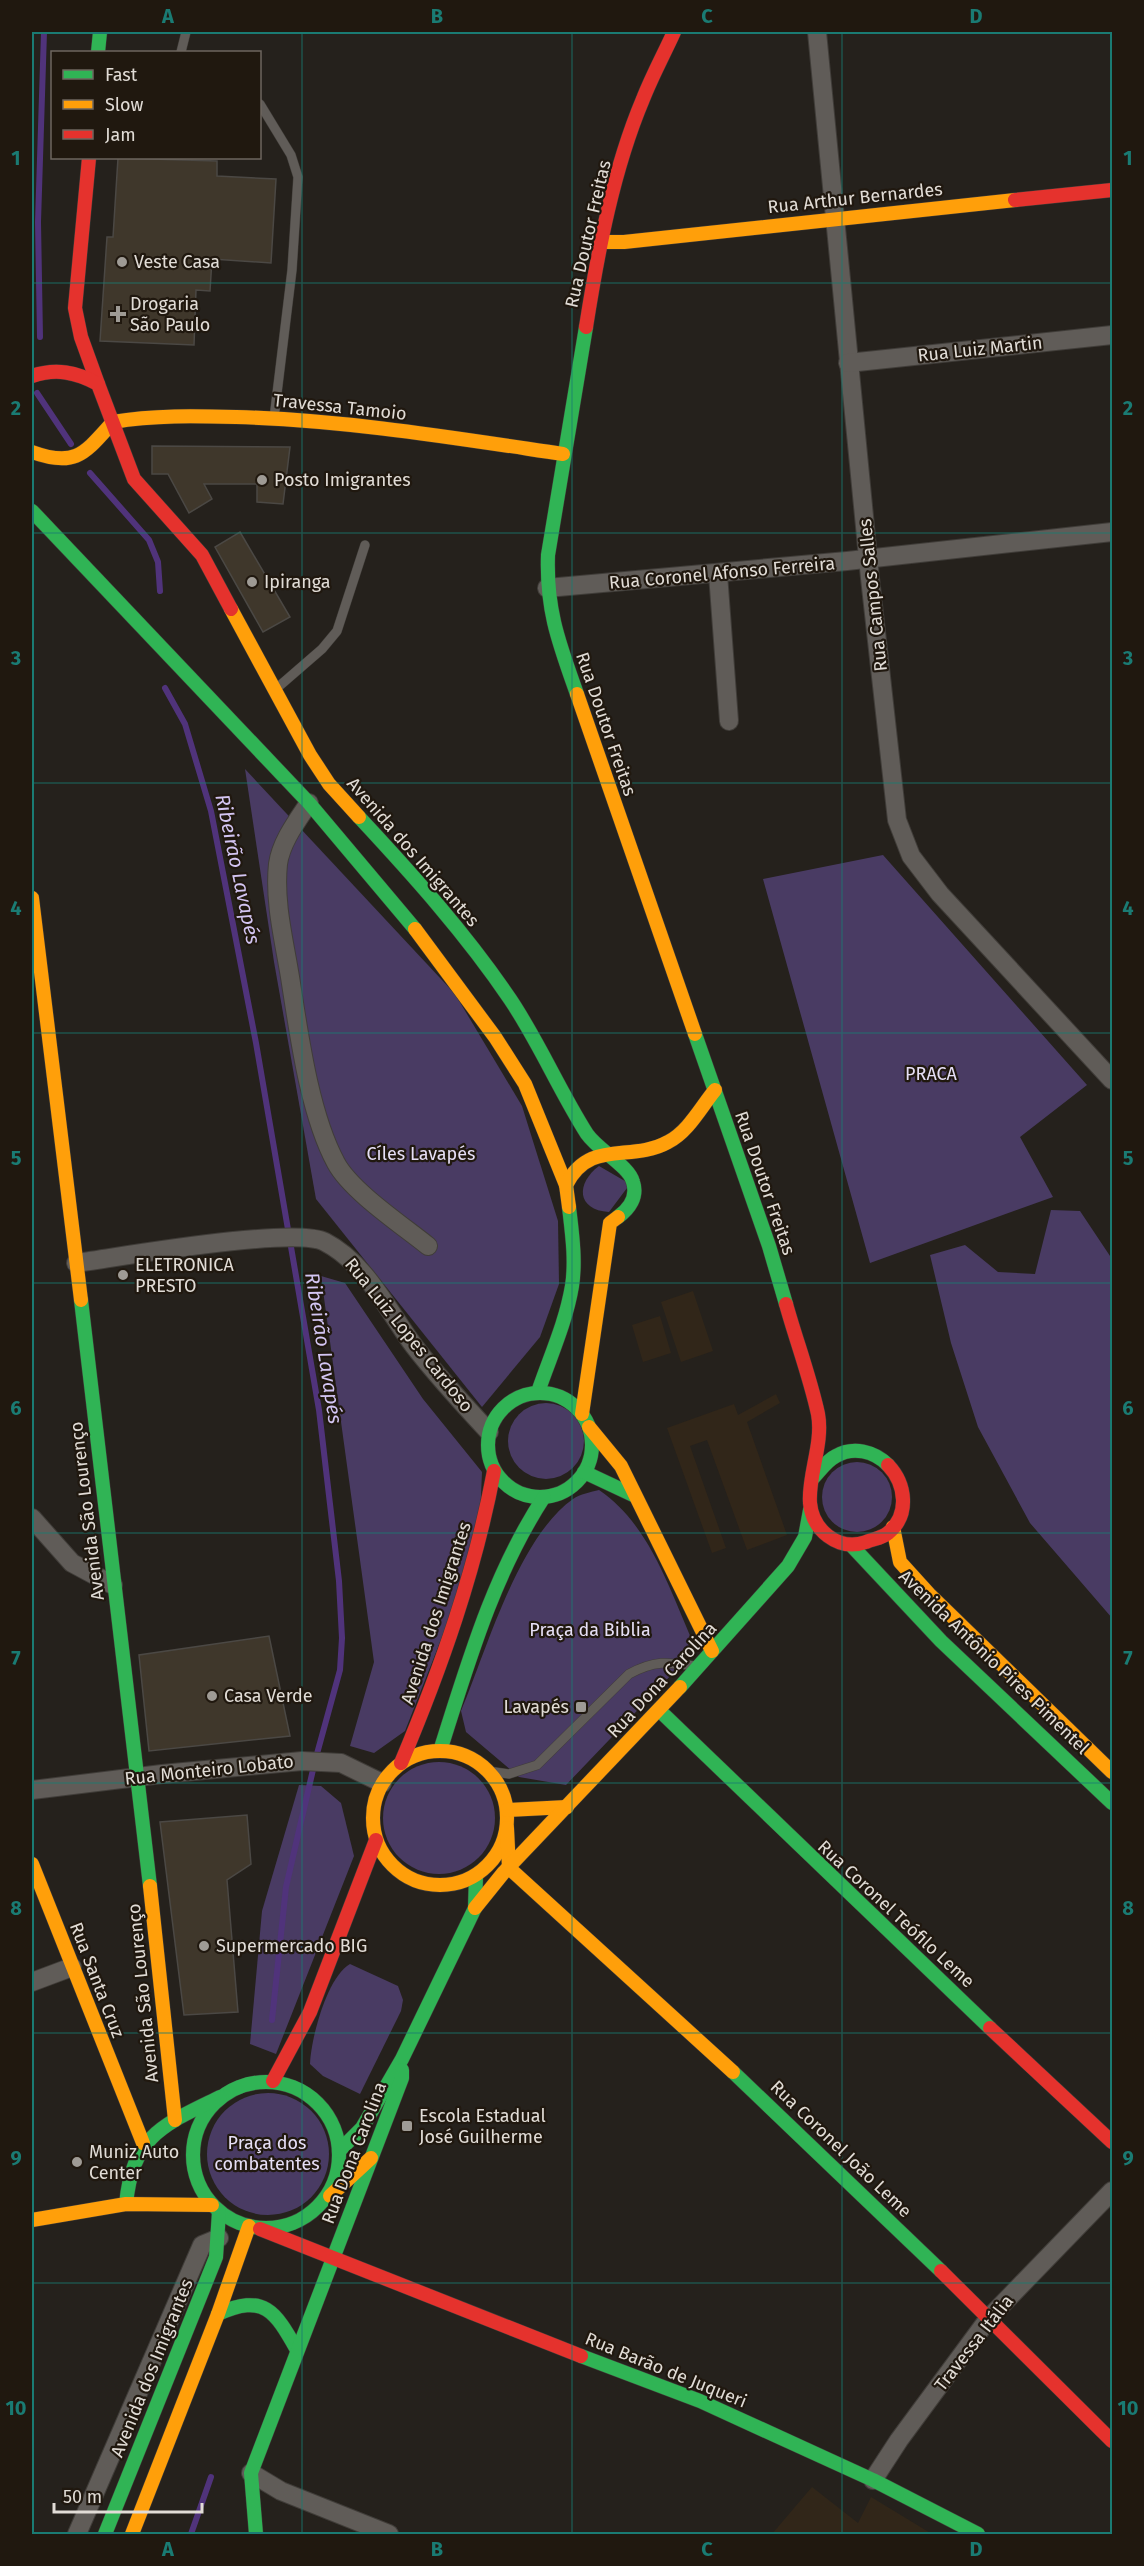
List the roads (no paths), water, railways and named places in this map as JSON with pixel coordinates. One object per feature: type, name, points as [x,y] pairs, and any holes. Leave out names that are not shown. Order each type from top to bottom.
[{"type":"main road","points":[[98,51],[100,32]]},
{"type":"main road","name":"Rua Doutor Freitas","points":[[674,32],[642,100],[621,163],[602,242],[563,454],[548,555],[547,588],[553,625],[769,1246],[818,1415],[818,1455],[812,1479]]},
{"type":"main road","name":"Avenida dos Imigrantes","points":[[89,159],[75,308],[81,337],[134,479],[202,555],[309,755],[329,784],[471,945],[511,1000],[574,1114],[605,1155],[624,1168],[634,1185],[633,1201],[624,1215],[610,1223]]},
{"type":"main road","name":"Rua Arthur Bernardes","points":[[602,242],[624,242],[1113,190]]},
{"type":"main road","points":[[32,376],[53,369],[68,370],[98,384]]},
{"type":"main road","name":"Travessa Tamoio","points":[[113,422],[139,417],[274,418],[368,425],[563,454]]},
{"type":"main road","points":[[32,452],[53,459],[70,460],[92,448],[113,422]]},
{"type":"main road","points":[[32,511],[309,803],[418,933],[495,1037],[525,1084],[566,1185],[573,1239],[572,1284],[564,1319],[538,1392]]},
{"type":"main road","name":"Avenida São Lourenço","points":[[32,898],[113,1585],[138,1777],[175,2120]]},
{"type":"main road","points":[[566,1185],[570,1172],[579,1162],[591,1156],[653,1149],[669,1142],[683,1131],[715,1090]]},
{"type":"main road","points":[[569,1204],[579,1217],[590,1222],[610,1223],[582,1414]]},
{"type":"main road","points":[[489,1432],[496,1416],[507,1404],[522,1396],[538,1392],[555,1395],[570,1402],[582,1414],[589,1427],[614,1452],[627,1475],[633,1495],[712,1651]]},
{"type":"main road","name":"Rua Doutor Freitas","points":[[818,1415],[833,1437],[860,1450]]},
{"type":"main road","points":[[494,1471],[503,1482],[517,1492],[529,1496],[544,1497],[560,1492],[573,1484],[584,1472],[591,1450],[589,1427]]},
{"type":"main road","name":"Avenida dos Imigrantes","points":[[401,1763],[440,1670],[478,1552],[494,1471],[487,1445],[489,1432]]},
{"type":"main road","points":[[860,1450],[876,1454],[892,1465],[901,1479],[904,1502],[900,1518],[875,1542],[851,1545],[836,1541],[817,1525],[810,1510],[812,1479],[821,1465],[835,1455],[860,1450]]},
{"type":"main road","points":[[584,1472],[633,1495]]},
{"type":"main road","points":[[440,1751],[500,1579],[528,1519],[544,1497]]},
{"type":"main road","name":"Rua Dona Carolina","points":[[339,2151],[362,2128],[402,2059],[475,1908],[507,1870],[659,1710],[782,1574],[798,1552],[808,1532],[810,1510]]},
{"type":"main road","name":"Avenida Antônio Pires Pimentel","points":[[893,1527],[895,1547],[900,1562],[928,1594],[1113,1772]]},
{"type":"main road","name":"Rua Dona Carolina","points":[[782,1574],[817,1549],[836,1541]]},
{"type":"main road","name":"Avenida Antônio Pires Pimentel","points":[[851,1545],[941,1641],[1113,1803]]},
{"type":"main road","name":"Rua Coronel Teófilo Leme","points":[[659,1710],[839,1885],[1113,2142]]},
{"type":"main road","name":"Avenida dos Imigrantes","points":[[440,1751],[459,1754],[477,1761],[488,1771],[502,1791],[507,1810],[507,1828],[499,1851],[478,1874],[452,1884],[426,1884],[395,1869],[384,1856],[376,1840],[373,1811],[382,1783],[401,1763],[419,1754],[440,1751]]},
{"type":"main road","points":[[507,1810],[567,1808]]},
{"type":"main road","points":[[478,1874],[507,1870],[507,1828]]},
{"type":"main road","name":"Avenida dos Imigrantes","points":[[273,2081],[310,2012],[376,1840]]},
{"type":"main road","name":"Rua Santa Cruz","points":[[32,1864],[143,2143]]},
{"type":"main road","name":"Rua Coronel João Leme","points":[[507,1870],[752,2089],[1113,2441]]},
{"type":"main road","name":"Rua Dona Carolina","points":[[475,1908],[478,1874]]},
{"type":"main road","name":"Rua Dona Carolina","points":[[251,2473],[402,2078],[402,2059]]},
{"type":"main road","points":[[126,2204],[131,2166],[143,2143],[175,2120],[245,2085],[273,2081],[294,2086],[315,2098],[329,2115],[338,2137],[340,2160],[335,2183],[322,2203]]},
{"type":"main road","points":[[220,2097],[205,2113],[196,2133],[192,2155],[195,2176],[204,2196],[216,2208],[254,2227],[333,2259]]},
{"type":"main road","points":[[254,2227],[283,2227],[304,2218],[371,2158]]},
{"type":"main road","points":[[32,2220],[126,2204],[216,2208]]},
{"type":"main road","name":"Avenida dos Imigrantes","points":[[105,2535],[216,2257],[219,2238],[216,2208]]},
{"type":"main road","points":[[132,2535],[254,2227]]},
{"type":"main road","name":"Rua Barão de Juqueri","points":[[333,2259],[700,2401],[873,2480],[978,2535]]},
{"type":"main road","points":[[218,2314],[239,2303],[259,2304],[277,2314],[297,2350]]},
{"type":"main road","points":[[251,2473],[256,2535]]},
{"type":"street","name":"Rua Campos Salles","points":[[817,32],[848,363],[897,820],[911,856],[940,894],[1113,1080]]},
{"type":"street","name":"Rua Luiz Martin","points":[[848,363],[1113,335]]},
{"type":"street","name":"Rua Coronel Afonso Ferreira","points":[[547,588],[718,574],[1113,532]]},
{"type":"street","points":[[718,574],[729,721]]},
{"type":"street","points":[[309,803],[290,831],[279,861],[277,898],[299,1035],[319,1120],[336,1165],[361,1192],[428,1246]]},
{"type":"street","name":"Rua Luiz Lopes Cardoso","points":[[76,1263],[277,1237],[324,1241],[344,1254],[379,1294],[434,1370],[489,1432]]},
{"type":"street","points":[[32,1518],[72,1563],[113,1585]]},
{"type":"street","name":"Rua Monteiro Lobato","points":[[32,1790],[302,1761],[341,1763],[382,1783]]},
{"type":"street","points":[[32,1982],[72,1967]]},
{"type":"street","name":"Travessa Itália","points":[[873,2480],[899,2440],[989,2318],[1113,2191]]},
{"type":"street","points":[[77,2535],[202,2245],[219,2238]]},
{"type":"street","points":[[251,2473],[281,2491],[389,2535]]},
{"type":"lane","points":[[181,51],[186,32]]},
{"type":"lane","points":[[261,106],[291,155],[298,177],[292,270],[274,418]]},
{"type":"lane","points":[[275,690],[322,649],[337,631],[365,545]]},
{"type":"lane","points":[[488,1771],[509,1774],[537,1765],[629,1674],[644,1666],[662,1662],[698,1667]]},
{"type":"waterway","name":"Ribeirão Lavapés","points":[[40,337],[38,222],[44,32]]},
{"type":"waterway","name":"Ribeirão Lavapés","points":[[37,393],[71,444]]},
{"type":"waterway","name":"Ribeirão Lavapés","points":[[90,473],[149,540],[158,562],[160,591]]},
{"type":"waterway","name":"Ribeirão Lavapés","points":[[165,688],[185,724],[211,811],[256,1043],[319,1410],[339,1581],[342,1638],[340,1670],[315,1761],[286,1887],[272,2020]]},
{"type":"waterway","name":"Ribeirão Lavapés","points":[[191,2534],[211,2477]]},
{"type":"place","name":"Veste Casa","points":[[122,262]]},
{"type":"place","name":"Drogaria São Paulo","points":[[118,314]]},
{"type":"place","name":"Posto Imigrantes","points":[[262,480]]},
{"type":"place","name":"Ipiranga","points":[[252,582]]},
{"type":"place","name":"ELETRONICA PRESTO","points":[[123,1275]]},
{"type":"place","name":"Casa Verde","points":[[212,1696]]},
{"type":"place","name":"Lavapés","points":[[581,1707]]},
{"type":"place","name":"Supermercado BIG","points":[[204,1946]]},
{"type":"place","name":"Escola Estadual José Guilherme","points":[[407,2126]]},
{"type":"place","name":"Muniz Auto Center","points":[[77,2162]]},
{"type":"park label","name":"PRACA","points":[[931,1074]]},
{"type":"park label","name":"Cíles Lavapés","points":[[421,1154]]},
{"type":"park label","name":"Praça da Biblia","points":[[590,1630]]},
{"type":"park label","name":"Praça dos combatentes","points":[[267,2153]]}]
